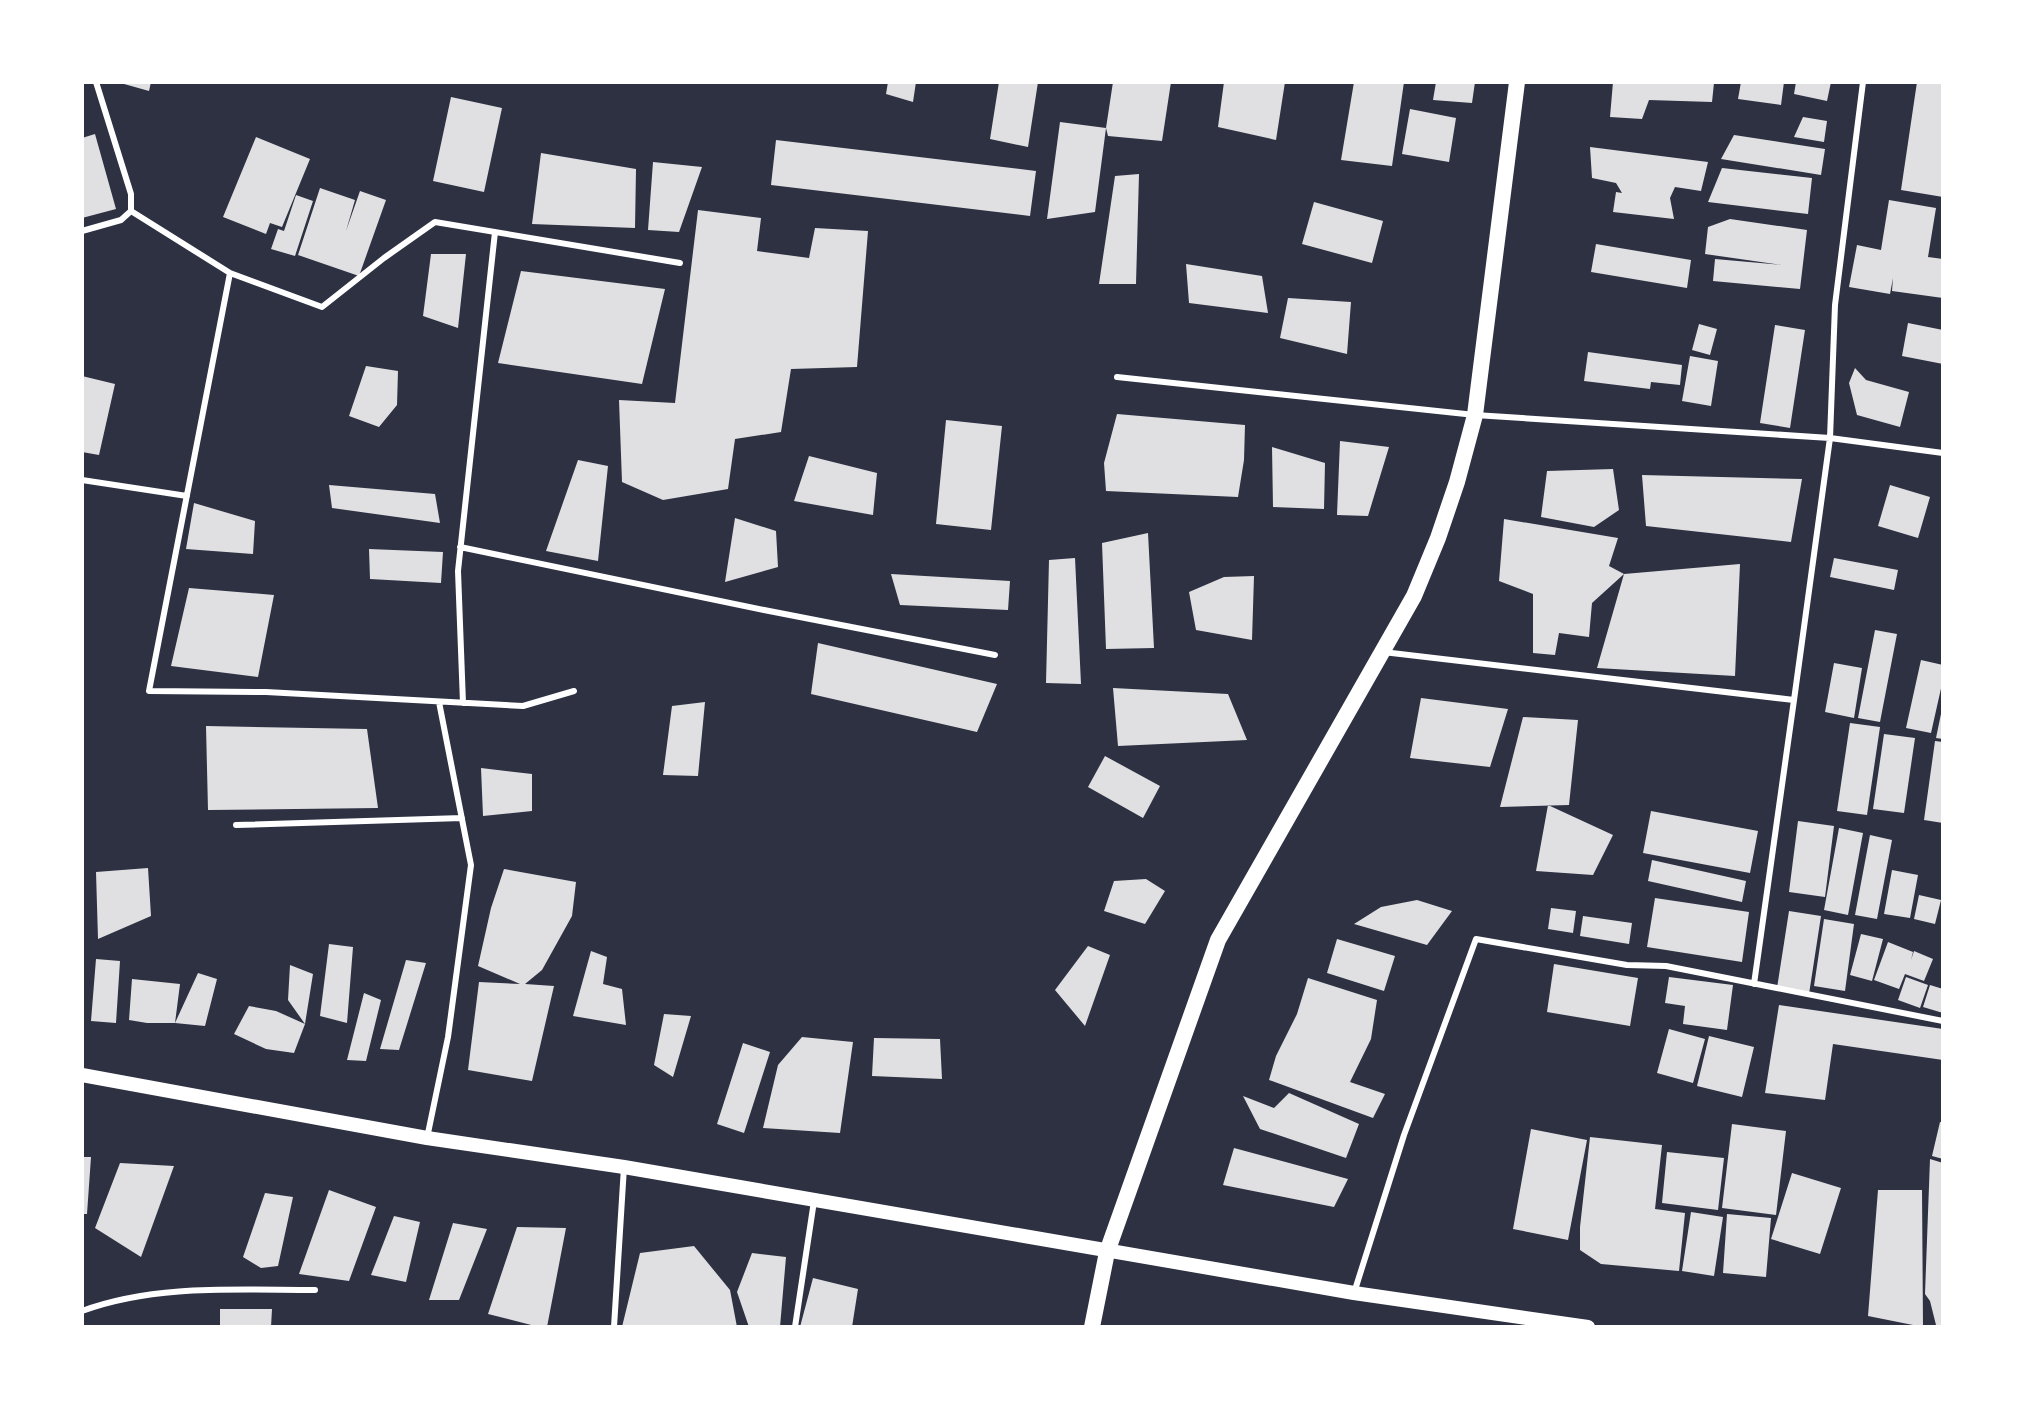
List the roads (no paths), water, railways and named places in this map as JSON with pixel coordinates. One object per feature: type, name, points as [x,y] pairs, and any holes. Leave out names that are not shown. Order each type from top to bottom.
[{"type":"main road","points":[[1092,1327],[1107,1252],[1218,940],[1414,596],[1438,538],[1475,415],[1517,82]]},
{"type":"street","points":[[82,1075],[427,1138],[624,1167],[1107,1252],[1354,1293],[1588,1327]]},
{"type":"lane","points":[[82,231],[121,220],[131,211],[131,194],[96,82]]},
{"type":"lane","points":[[1754,984],[1830,438],[1835,305],[1863,82]]},
{"type":"lane","points":[[131,211],[230,273],[322,307],[435,222],[680,263]]},
{"type":"lane","points":[[463,703],[458,571],[495,232]]},
{"type":"lane","points":[[230,273],[149,691],[266,692],[523,706],[574,691]]},
{"type":"lane","points":[[1117,377],[1475,415],[1830,438],[1943,453]]},
{"type":"lane","points":[[82,480],[187,496]]},
{"type":"lane","points":[[460,547],[995,655]]},
{"type":"lane","points":[[1383,652],[1794,700]]},
{"type":"lane","points":[[427,1138],[448,1037],[471,865],[439,702]]},
{"type":"lane","points":[[236,825],[462,818]]},
{"type":"lane","points":[[1354,1293],[1404,1135],[1476,939],[1627,965],[1666,966],[1943,1021]]},
{"type":"lane","points":[[614,1327],[624,1167]]},
{"type":"lane","points":[[795,1327],[814,1201]]},
{"type":"lane","points":[[82,1311],[109,1301],[193,1290],[315,1290]]}]
